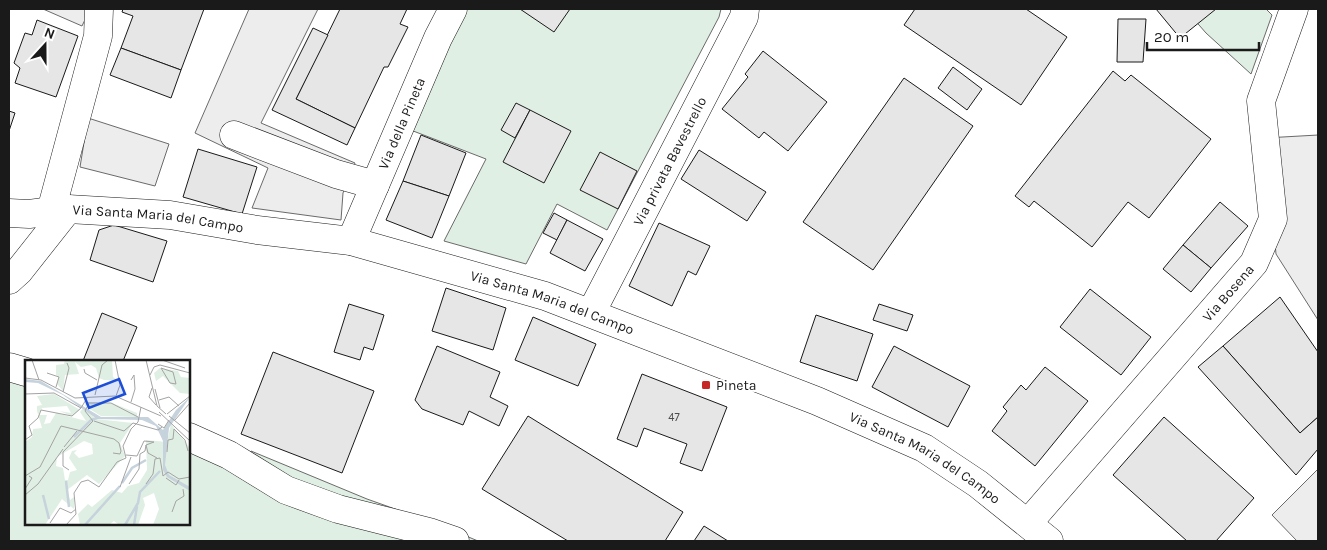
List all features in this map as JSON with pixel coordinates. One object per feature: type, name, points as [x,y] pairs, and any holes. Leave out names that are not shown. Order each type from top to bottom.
[{"type":"street","points":[[9,280],[19,271],[60,210],[98,36],[99,9]]},
{"type":"street","name":"Via della Pineta","points":[[351,241],[438,38],[453,9]]},
{"type":"street","name":"Via privata Bavestrello","points":[[592,313],[744,17],[745,9]]},
{"type":"street","name":"Via Bosena","points":[[1028,523],[1254,263],[1273,219],[1261,101],[1294,9]]},
{"type":"street","points":[[234,135],[336,174],[375,185]]},
{"type":"street","name":"Via Santa Maria del Campo","points":[[9,213],[29,214],[60,210],[170,215],[257,230],[351,241],[545,296],[818,401],[924,448],[978,484],[1049,541]]},
{"type":"street","points":[[9,367],[25,372]]},
{"type":"street","points":[[190,437],[230,455],[286,490],[338,509],[429,532],[455,541]]},
{"type":"green space","points":[[464,9],[721,9],[719,17],[607,230],[557,204],[526,264],[444,241],[486,159],[408,129]]},
{"type":"green space","points":[[1185,9],[1266,9],[1272,15],[1251,74],[1206,33]]},
{"type":"green space","points":[[9,356],[25,363],[25,525],[190,525],[190,429],[250,455],[251,451],[367,499],[440,525],[478,541],[9,541]]},
{"type":"shaded area","points":[[43,9],[90,9],[82,26]]},
{"type":"shaded area","points":[[249,9],[318,9],[261,123],[355,163],[343,193],[341,220],[252,208],[268,168],[195,133]]},
{"type":"shaded area","points":[[88,118],[169,144],[155,186],[80,167]]},
{"type":"shaded area","points":[[1318,135],[1318,320],[1276,254],[1265,138]]},
{"type":"shaded area","points":[[1318,469],[1318,541],[1297,541],[1272,515]]},
{"type":"building","points":[[123,9],[204,9],[181,70],[121,48],[133,16],[122,12]]},
{"type":"building","points":[[340,9],[407,9],[400,24],[408,27],[388,67],[384,67],[355,128],[296,99]]},
{"type":"building","points":[[520,9],[570,9],[554,32]]},
{"type":"building","points":[[915,9],[1026,9],[1067,37],[1021,105],[904,25]]},
{"type":"building","points":[[1156,9],[1216,9],[1180,38]]},
{"type":"building","points":[[1118,19],[1146,19],[1143,62],[1117,62]]},
{"type":"building","points":[[37,20],[78,36],[56,97],[15,83],[20,68],[14,63],[25,33],[32,35]]},
{"type":"building","points":[[313,28],[328,35],[296,99],[355,128],[347,145],[272,110]]},
{"type":"building","points":[[121,48],[181,70],[171,98],[110,75]]},
{"type":"building","points":[[763,51],[827,102],[788,151],[764,132],[759,138],[722,109],[748,77],[745,74]]},
{"type":"building","points":[[953,67],[982,89],[967,110],[938,88]]},
{"type":"building","points":[[1113,71],[1125,81],[1131,75],[1211,139],[1149,218],[1128,202],[1092,247],[1034,201],[1029,207],[1015,196]]},
{"type":"building","points":[[904,78],[973,126],[873,270],[803,222]]},
{"type":"building","points":[[516,103],[530,110],[515,138],[501,130]]},
{"type":"building","points":[[530,110],[571,131],[544,183],[503,162]]},
{"type":"building","points":[[9,111],[15,113],[9,131]]},
{"type":"building","points":[[421,135],[466,153],[449,196],[403,181]]},
{"type":"building","points":[[198,149],[257,167],[242,214],[183,197]]},
{"type":"building","points":[[699,150],[766,192],[747,221],[681,179]]},
{"type":"building","points":[[600,152],[637,171],[618,209],[580,190]]},
{"type":"building","points":[[403,181],[449,196],[432,238],[386,220]]},
{"type":"building","points":[[1220,202],[1248,226],[1211,268],[1183,245]]},
{"type":"building","points":[[554,213],[567,220],[557,240],[543,233]]},
{"type":"building","points":[[567,220],[603,239],[585,271],[550,253]]},
{"type":"building","points":[[659,223],[710,246],[696,275],[688,271],[672,306],[629,286]]},
{"type":"building","points":[[114,225],[167,241],[153,282],[90,260],[99,230]]},
{"type":"building","points":[[1183,245],[1211,268],[1191,292],[1163,269]]},
{"type":"building","points":[[446,288],[506,308],[493,350],[432,331]]},
{"type":"building","points":[[1090,289],[1151,337],[1121,375],[1060,327]]},
{"type":"building","points":[[1280,297],[1318,352],[1318,417],[1300,433],[1223,346]]},
{"type":"building","points":[[349,304],[384,315],[373,350],[364,347],[360,360],[334,352]]},
{"type":"building","points":[[879,304],[913,315],[907,331],[873,320]]},
{"type":"building","points":[[102,313],[137,327],[123,360],[83,360]]},
{"type":"building","points":[[816,315],[873,334],[857,381],[800,362]]},
{"type":"building","points":[[533,317],[596,344],[578,386],[515,360]]},
{"type":"building","points":[[437,346],[500,372],[490,397],[508,406],[499,426],[469,411],[463,425],[422,409],[415,400]]},
{"type":"building","points":[[894,346],[970,386],[948,427],[872,387]]},
{"type":"building","points":[[1223,346],[1300,433],[1318,417],[1318,449],[1296,475],[1198,367]]},
{"type":"building","points":[[273,352],[374,391],[342,473],[241,434]]},
{"type":"building","points":[[1045,367],[1088,401],[1035,466],[992,431],[1007,411],[1003,407],[1021,385],[1026,390]]},
{"type":"building","points":[[642,374],[727,407],[702,471],[680,463],[687,444],[644,428],[637,447],[617,439]]},
{"type":"building","points":[[528,416],[683,512],[665,541],[568,541],[482,489]]},
{"type":"building","points":[[1164,417],[1254,498],[1216,541],[1187,541],[1113,475]]},
{"type":"building","points":[[704,526],[728,541],[694,541]]},
{"type":"place","name":"Pineta","points":[[706,385]]}]
